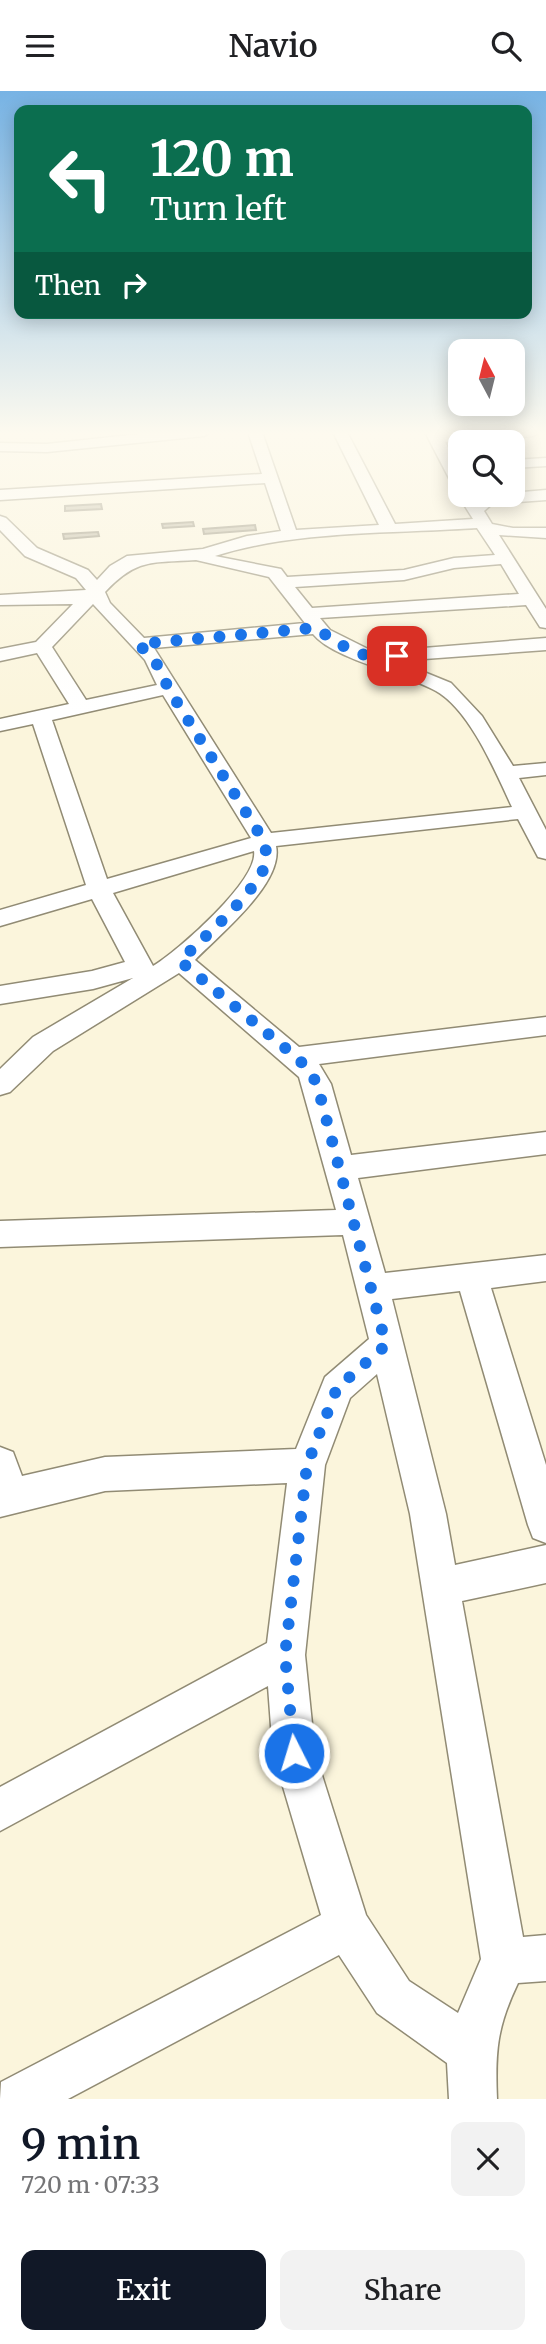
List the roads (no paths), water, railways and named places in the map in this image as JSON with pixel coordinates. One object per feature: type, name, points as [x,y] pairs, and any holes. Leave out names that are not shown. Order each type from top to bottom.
[{"type":"street","points":[[0,995],[144,973],[180,961],[238,902],[263,871],[267,857],[264,841],[168,688],[160,668],[93,596],[82,574],[24,547],[4,526]]},
{"type":"street","points":[[287,526],[290,535]]},
{"type":"street","points":[[0,655],[42,646],[116,570],[133,560],[188,556],[247,541],[290,535],[403,526]]},
{"type":"street","points":[[484,526],[546,623]]},
{"type":"street","points":[[499,526],[513,533],[546,533]]},
{"type":"street","points":[[188,556],[263,568],[275,573],[310,621],[345,647],[444,688],[457,697],[505,773],[544,843]]},
{"type":"street","points":[[284,583],[404,575],[454,563],[505,559]]},
{"type":"street","points":[[0,600],[93,596]]},
{"type":"street","points":[[139,644],[310,621],[531,600]]},
{"type":"street","points":[[372,658],[546,645]]},
{"type":"street","points":[[42,646],[81,707]]},
{"type":"street","points":[[0,725],[168,688]]},
{"type":"street","points":[[41,716],[99,889],[144,973]]},
{"type":"street","points":[[505,773],[546,769]]},
{"type":"street","points":[[0,918],[264,841],[526,812]]},
{"type":"street","points":[[180,961],[309,1070],[317,1084],[373,1288],[428,1514],[440,1587],[525,1959],[483,2006],[471,2051],[473,2099]]},
{"type":"street","points":[[0,1085],[43,1044],[144,973]]},
{"type":"street","points":[[296,1057],[546,1026]]},
{"type":"street","points":[[341,1168],[546,1143]]},
{"type":"street","points":[[0,1234],[354,1222]]},
{"type":"street","points":[[373,1288],[546,1268]]},
{"type":"street","points":[[472,1277],[546,1525]]},
{"type":"street","points":[[386,1345],[337,1388],[307,1465],[285,1655],[294,1753],[347,1926],[393,1997],[471,2051]]},
{"type":"street","points":[[3,1486],[105,1474],[307,1465]]},
{"type":"street","points":[[440,1587],[546,1564]]},
{"type":"street","points":[[0,1810],[285,1655]]},
{"type":"street","points":[[18,2099],[347,1926]]}]
